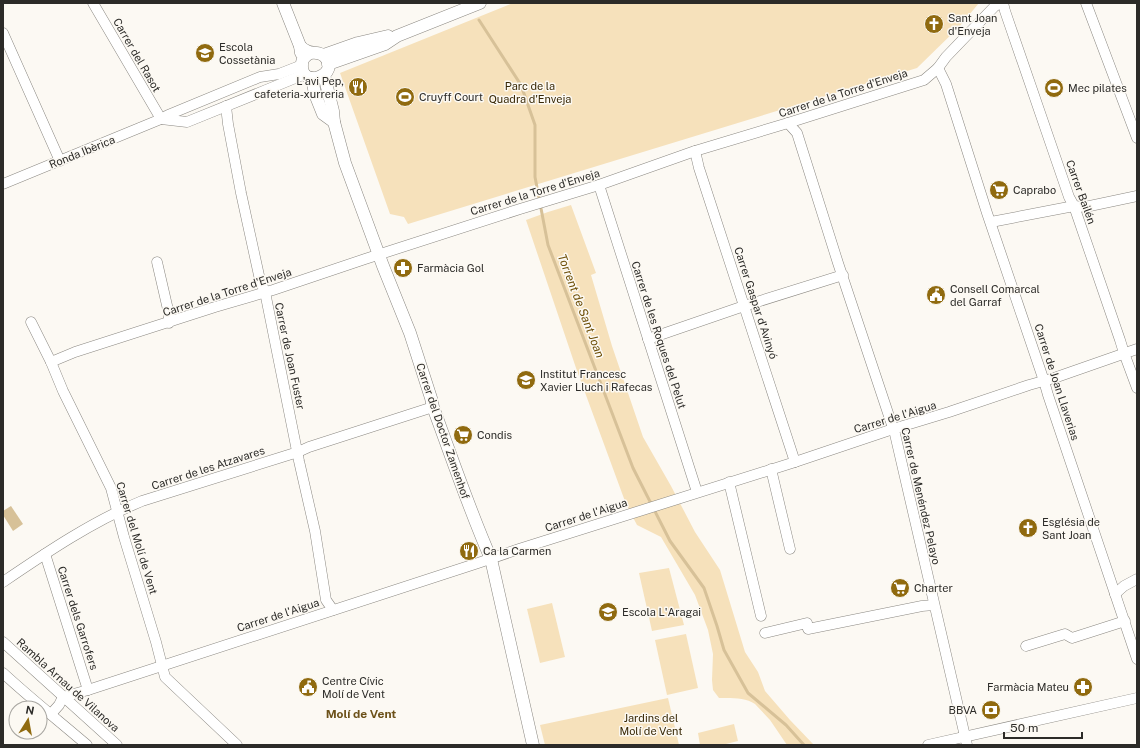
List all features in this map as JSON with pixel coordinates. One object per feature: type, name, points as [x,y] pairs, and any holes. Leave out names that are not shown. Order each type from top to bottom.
[{"type":"street","name":"Carrer del Rasot","points":[[93,3],[161,119]]},
{"type":"street","points":[[283,3],[300,46],[314,65],[385,44],[397,36],[480,3]]},
{"type":"street","name":"Carrer de la Torre d'Enveja","points":[[51,362],[75,352],[599,185],[695,151],[924,80],[938,68],[995,6],[1002,3]]},
{"type":"street","name":"Carrer Bailén","points":[[1002,3],[1137,388]]},
{"type":"street","points":[[1086,3],[1137,138]]},
{"type":"street","points":[[3,33],[60,161]]},
{"type":"street","name":"Ronda Ibèrica","points":[[3,184],[260,77],[314,65]]},
{"type":"street","name":"Ronda Ibèrica","points":[[161,119],[187,122],[266,90],[314,65]]},
{"type":"street","name":"Carrer del Doctor Zamenhof","points":[[314,65],[315,94],[322,114],[334,122],[345,163],[410,333],[433,407],[463,489],[491,559],[532,745]]},
{"type":"street","name":"Carrer de Joan Llaverias","points":[[938,68],[946,84],[1050,403],[1137,659]]},
{"type":"street","name":"Carrer de Joan Fuster","points":[[226,106],[228,124],[246,193],[260,280],[265,292],[315,531],[326,600],[333,610]]},
{"type":"street","name":"Carrer de Menéndez Pelayo","points":[[788,123],[797,133],[893,429],[966,741]]},
{"type":"street","name":"Carrer Gaspar d'Avinyó","points":[[695,151],[795,462]]},
{"type":"street","name":"Carrer de les Roques del Pelut","points":[[599,185],[697,492]]},
{"type":"street","points":[[991,222],[1074,206],[1085,207],[1137,196]]},
{"type":"street","points":[[157,262],[169,314],[169,323]]},
{"type":"street","points":[[648,339],[744,306],[843,275]]},
{"type":"street","name":"Carrer del Molí de Vent","points":[[31,322],[111,488],[165,677],[238,745]]},
{"type":"street","name":"Carrer de l'Aigua","points":[[63,697],[697,492],[795,462],[893,429],[950,412],[1124,354],[1137,348]]},
{"type":"street","name":"Carrer de les Atzavares","points":[[3,582],[45,554],[117,512],[142,501],[298,452],[309,447],[433,407]]},
{"type":"street","points":[[771,469],[790,549]]},
{"type":"street","points":[[729,482],[761,616]]},
{"type":"street","name":"Carrer dels Garrofers","points":[[45,554],[88,690]]},
{"type":"street","points":[[1115,594],[1124,586],[1137,579]]},
{"type":"street","points":[[765,633],[807,623],[808,629],[871,618],[922,606],[934,605]]},
{"type":"street","points":[[1026,646],[1065,634],[1072,638],[1124,621]]},
{"type":"street","name":"Rambla Arnau de Vilanova","points":[[3,642],[117,745]]},
{"type":"street","points":[[3,673],[87,745]]},
{"type":"street","points":[[51,714],[59,705],[63,697]]},
{"type":"street","points":[[928,745],[966,741],[1137,698]]},
{"type":"green space","name":"Parc de la Quadra d'Enveja","points":[[513,3],[979,3],[959,27],[917,68],[408,224],[404,217],[390,214],[340,73]]},
{"type":"green space","points":[[571,205],[596,273],[591,275],[612,346],[643,437],[695,532],[720,570],[745,652],[758,672],[765,691],[814,745],[787,745],[770,720],[755,704],[742,699],[719,698],[713,690],[713,654],[708,630],[695,595],[661,537],[637,525],[626,504],[576,368],[526,220]]},
{"type":"green space","points":[[669,568],[684,625],[652,631],[639,573]]},
{"type":"green space","points":[[552,603],[565,657],[540,663],[527,609]]},
{"type":"green space","points":[[686,634],[698,688],[667,695],[655,640]]},
{"type":"green space","name":"Jardins del Molí de Vent","points":[[668,698],[679,745],[545,745],[540,725]]},
{"type":"green space","points":[[734,724],[738,741],[722,745],[700,745],[698,733]]},
{"type":"shaded area","points":[[11,506],[23,524],[13,531],[3,515],[3,511]]},
{"type":"waterway","name":"Torrent de Sant Joan","points":[[479,20],[521,85],[535,125],[535,177],[548,245],[633,468],[670,541],[704,588],[724,650],[748,693],[786,725],[804,745]]},
{"type":"place","name":"Sant Joan d'Enveja","points":[[934,24]]},
{"type":"place","name":"Escola Cossetània","points":[[205,53]]},
{"type":"place","name":"L'avi Pep, cafeteria-xurreria","points":[[358,87]]},
{"type":"place","name":"Mec pilates","points":[[1054,88]]},
{"type":"place","name":"Cruyff Court","points":[[405,97]]},
{"type":"place","name":"Caprabo","points":[[999,190]]},
{"type":"place","name":"Farmàcia Gol","points":[[403,268]]},
{"type":"place","name":"Consell Comarcal del Garraf","points":[[936,295]]},
{"type":"place","name":"Institut Francesc Xavier Lluch i Rafecas","points":[[526,380]]},
{"type":"place","name":"Condis","points":[[463,435]]},
{"type":"place","name":"Església de Sant Joan","points":[[1028,528]]},
{"type":"place","name":"Ca la Carmen","points":[[469,551]]},
{"type":"place","name":"Charter","points":[[900,588]]},
{"type":"place","name":"Escola L'Aragai","points":[[608,612]]},
{"type":"place","name":"Centre Cívic Molí de Vent","points":[[308,687]]},
{"type":"place","name":"Farmàcia Mateu","points":[[1083,687]]},
{"type":"place","name":"BBVA","points":[[991,710]]},
{"type":"district","name":"Molí de Vent","points":[[361,714]]}]
